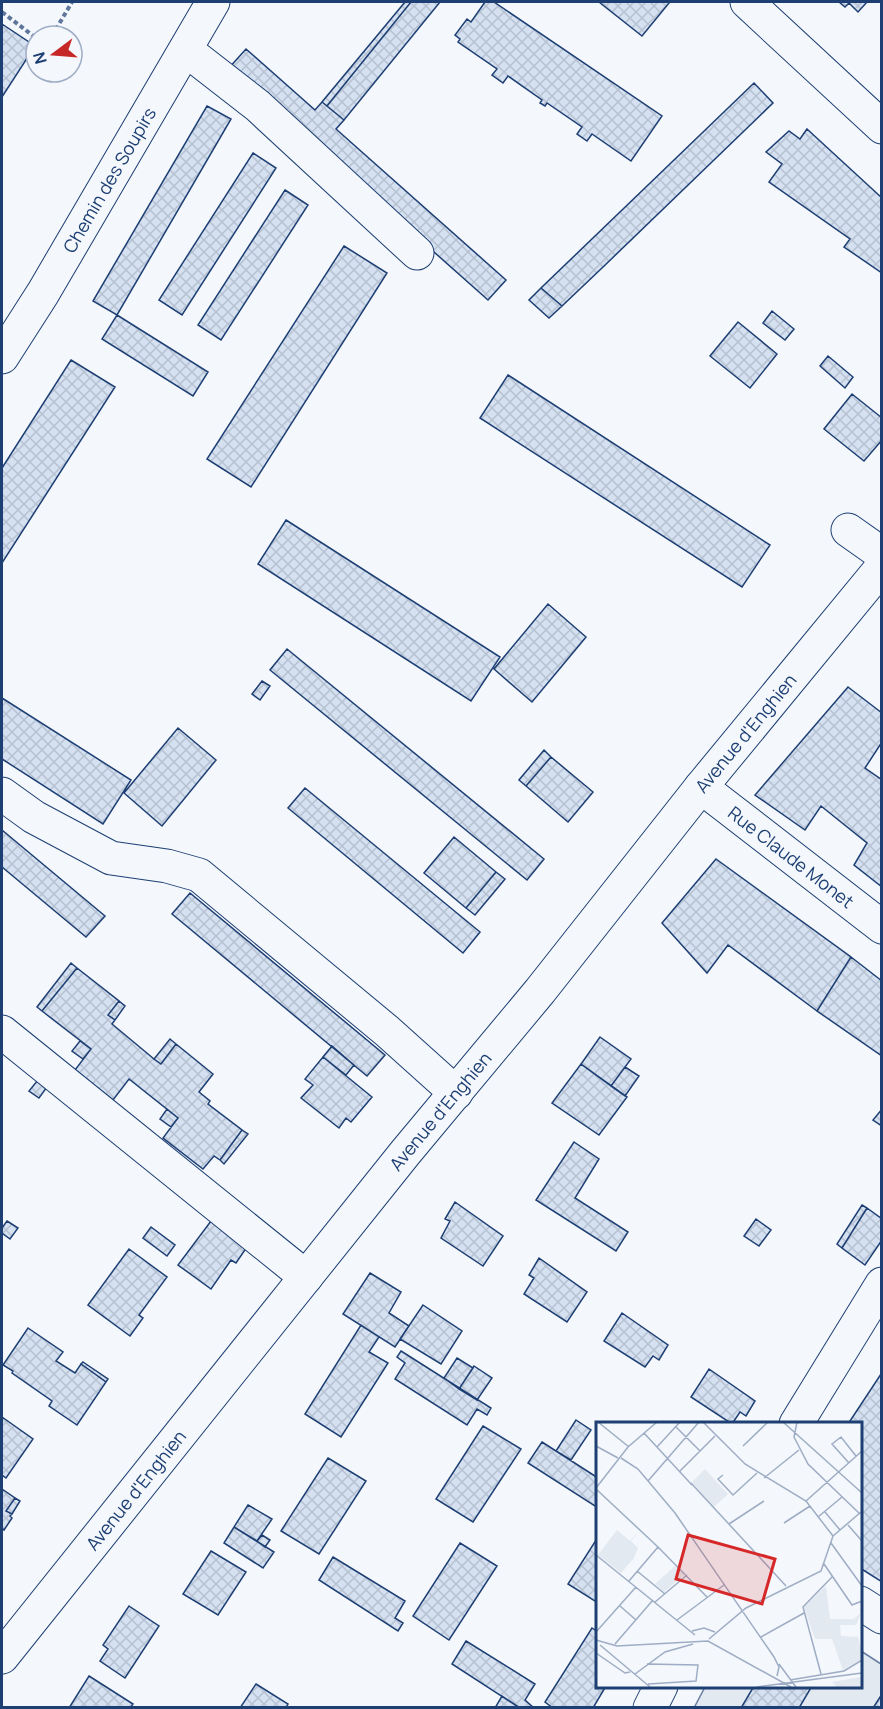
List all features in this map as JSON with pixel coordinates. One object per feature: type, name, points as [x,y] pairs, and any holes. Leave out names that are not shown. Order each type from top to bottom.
[{"type":"main road","points":[[747,2],[882,127]]},
{"type":"main road","name":"Chemin des Soupirs","points":[[2,357],[43,293],[186,50],[205,5]]},
{"type":"main road","points":[[186,50],[258,106],[417,253]]},
{"type":"main road","points":[[848,530],[882,554]]},
{"type":"main road","name":"Avenue d'Enghien","points":[[2,1657],[306,1277],[540,991],[701,786],[882,567]]},
{"type":"main road","name":"Rue Claude Monet","points":[[701,786],[882,927]]},
{"type":"main road","points":[[2,794],[34,817],[111,858],[167,866],[199,875],[387,1031],[456,1093]]},
{"type":"main road","points":[[2,1032],[306,1277]]},
{"type":"main road","points":[[797,1422],[882,1284]]},
{"type":"main road","points":[[862,1605],[882,1617]]},
{"type":"main road","points":[[650,1707],[660,1688]]},
{"type":"path","points":[[59,24],[72,2]]},
{"type":"path","points":[[2,12],[24,29]]},
{"type":"shaded area","points":[[862,1652],[881,1664],[881,1707],[694,1708],[704,1688],[862,1688]]},
{"type":"building","points":[[405,2],[411,2],[327,106],[322,102]]},
{"type":"building","points":[[411,2],[440,2],[344,120],[327,106]]},
{"type":"building","points":[[485,2],[494,2],[662,116],[631,161],[592,134],[587,141],[577,134],[582,127],[547,103],[545,106],[540,103],[542,100],[508,76],[503,83],[492,75],[497,69],[458,42],[460,39],[455,35],[467,19],[471,22]]},
{"type":"building","points":[[599,2],[667,2],[669,3],[642,36]]},
{"type":"building","points":[[839,2],[867,2],[858,12],[849,3],[845,7]]},
{"type":"building","points":[[2,24],[24,39],[24,63],[2,97]]},
{"type":"building","points":[[246,49],[315,110],[322,102],[344,120],[336,129],[506,280],[488,300],[228,69]]},
{"type":"building","points":[[754,83],[773,103],[602,268],[562,306],[541,288]]},
{"type":"building","points":[[207,106],[231,119],[117,315],[93,301]]},
{"type":"building","points":[[807,129],[882,198],[882,273],[844,247],[850,239],[769,182],[782,164],[766,152],[789,131],[800,139]]},
{"type":"building","points":[[253,153],[276,168],[182,315],[159,300]]},
{"type":"building","points":[[285,190],[308,205],[221,340],[198,325]]},
{"type":"building","points":[[344,246],[387,273],[251,487],[207,459]]},
{"type":"building","points":[[541,288],[562,306],[549,318],[529,300]]},
{"type":"building","points":[[772,311],[794,329],[785,340],[763,323]]},
{"type":"building","points":[[117,315],[208,372],[193,396],[102,339]]},
{"type":"building","points":[[738,322],[777,354],[750,388],[710,356]]},
{"type":"building","points":[[828,356],[853,377],[845,388],[820,366]]},
{"type":"building","points":[[71,360],[115,387],[2,563],[2,468]]},
{"type":"building","points":[[508,375],[770,545],[742,587],[480,418]]},
{"type":"building","points":[[852,394],[882,418],[882,440],[864,461],[824,429]]},
{"type":"building","points":[[286,520],[500,657],[471,701],[258,564]]},
{"type":"building","points":[[548,604],[586,637],[532,702],[494,669]]},
{"type":"building","points":[[287,649],[544,859],[527,880],[270,670]]},
{"type":"building","points":[[262,681],[270,686],[260,700],[252,694]]},
{"type":"building","points":[[848,687],[882,713],[882,742],[865,768],[882,780],[882,887],[854,865],[867,843],[821,806],[805,830],[755,795]]},
{"type":"building","points":[[2,698],[131,780],[103,824],[2,759]]},
{"type":"building","points":[[178,728],[216,760],[162,826],[124,793]]},
{"type":"building","points":[[544,750],[551,757],[526,786],[519,780]]},
{"type":"building","points":[[551,757],[593,792],[568,822],[526,786]]},
{"type":"building","points":[[305,788],[480,932],[463,953],[288,808]]},
{"type":"building","points":[[2,830],[105,916],[86,937],[2,867]]},
{"type":"building","points":[[454,837],[496,872],[466,908],[424,873]]},
{"type":"building","points":[[716,859],[851,957],[817,1011],[728,945],[707,973],[662,923]]},
{"type":"building","points":[[496,872],[505,879],[475,915],[466,908]]},
{"type":"building","points":[[190,893],[385,1055],[367,1076],[172,914]]},
{"type":"building","points":[[851,957],[882,981],[882,1056],[817,1011]]},
{"type":"building","points":[[71,963],[77,968],[42,1011],[37,1007]]},
{"type":"building","points":[[77,968],[119,1001],[108,1015],[115,1020],[112,1024],[154,1059],[161,1064],[176,1044],[213,1074],[199,1092],[210,1101],[208,1104],[242,1130],[220,1160],[214,1156],[203,1169],[163,1138],[178,1118],[129,1079],[113,1100],[75,1070],[91,1049],[42,1011]]},
{"type":"building","points":[[119,1001],[125,1006],[115,1020],[108,1015]]},
{"type":"building","points":[[600,1037],[631,1059],[611,1086],[581,1064]]},
{"type":"building","points":[[170,1039],[176,1044],[161,1064],[154,1059]]},
{"type":"building","points":[[80,1041],[91,1049],[83,1059],[72,1051]]},
{"type":"building","points":[[332,1046],[354,1065],[346,1075],[323,1057]]},
{"type":"building","points":[[323,1057],[372,1097],[351,1122],[346,1118],[339,1128],[301,1098],[313,1085],[305,1079]]},
{"type":"building","points":[[581,1064],[627,1097],[599,1135],[552,1103]]},
{"type":"building","points":[[625,1067],[639,1076],[625,1096],[611,1086]]},
{"type":"building","points":[[38,1080],[47,1087],[39,1098],[29,1091]]},
{"type":"building","points":[[167,1109],[178,1118],[171,1127],[160,1119]]},
{"type":"building","points":[[882,1109],[882,1126],[873,1120]]},
{"type":"building","points":[[242,1130],[248,1134],[224,1164],[220,1160]]},
{"type":"building","points":[[574,1142],[599,1159],[575,1198],[628,1232],[616,1251],[536,1200]]},
{"type":"building","points":[[455,1202],[503,1236],[483,1266],[441,1238],[450,1221],[445,1219]]},
{"type":"building","points":[[862,1205],[867,1208],[842,1248],[837,1244]]},
{"type":"building","points":[[867,1208],[882,1219],[882,1240],[865,1265],[842,1248]]},
{"type":"building","points":[[756,1219],[771,1230],[759,1246],[744,1236]]},
{"type":"building","points":[[7,1221],[18,1228],[10,1239],[2,1233],[2,1228]]},
{"type":"building","points":[[211,1221],[247,1247],[236,1263],[231,1260],[211,1289],[178,1265]]},
{"type":"building","points":[[151,1227],[175,1245],[167,1256],[143,1238]]},
{"type":"building","points":[[129,1249],[167,1277],[139,1315],[143,1318],[130,1336],[88,1305]]},
{"type":"building","points":[[539,1258],[587,1292],[567,1322],[524,1294],[534,1278],[529,1275]]},
{"type":"building","points":[[370,1273],[401,1292],[389,1313],[409,1326],[395,1347],[343,1314]]},
{"type":"building","points":[[423,1305],[462,1331],[441,1364],[400,1339]]},
{"type":"building","points":[[622,1313],[668,1345],[659,1360],[653,1356],[645,1367],[604,1341]]},
{"type":"building","points":[[361,1325],[379,1337],[369,1352],[388,1363],[341,1437],[305,1414]]},
{"type":"building","points":[[28,1328],[63,1352],[56,1361],[75,1373],[81,1364],[106,1382],[77,1425],[49,1406],[52,1401],[3,1365]]},
{"type":"building","points":[[401,1351],[491,1408],[487,1415],[477,1409],[467,1425],[395,1379],[405,1363],[397,1357]]},
{"type":"building","points":[[457,1358],[473,1368],[459,1389],[444,1378]]},
{"type":"building","points":[[83,1362],[108,1379],[106,1382],[81,1364]]},
{"type":"building","points":[[474,1366],[492,1378],[477,1400],[459,1389]]},
{"type":"building","points":[[709,1369],[755,1401],[746,1416],[740,1412],[733,1422],[729,1422],[691,1397]]},
{"type":"building","points":[[882,1374],[882,1582],[862,1569],[862,1422],[849,1422]]},
{"type":"building","points":[[2,1417],[33,1439],[6,1478],[2,1475]]},
{"type":"building","points":[[576,1420],[591,1430],[571,1460],[556,1451]]},
{"type":"building","points":[[483,1426],[521,1449],[473,1522],[436,1499]]},
{"type":"building","points":[[542,1442],[596,1477],[596,1507],[528,1463]]},
{"type":"building","points":[[328,1458],[366,1481],[319,1554],[281,1531]]},
{"type":"building","points":[[2,1489],[15,1498],[6,1511],[12,1514],[10,1516],[12,1518],[4,1530],[2,1528]]},
{"type":"building","points":[[15,1498],[20,1501],[12,1514],[6,1511]]},
{"type":"building","points":[[248,1505],[272,1519],[257,1541],[234,1527]]},
{"type":"building","points":[[234,1527],[274,1552],[263,1568],[224,1543]]},
{"type":"building","points":[[262,1535],[270,1540],[265,1547],[257,1541]]},
{"type":"building","points":[[596,1540],[596,1602],[568,1584]]},
{"type":"building","points":[[460,1543],[497,1566],[449,1640],[413,1616]]},
{"type":"building","points":[[211,1551],[246,1572],[218,1615],[183,1594]]},
{"type":"building","points":[[333,1557],[405,1601],[395,1618],[403,1623],[398,1631],[319,1580]]},
{"type":"building","points":[[129,1606],[159,1626],[125,1678],[100,1661],[108,1649],[103,1645]]},
{"type":"building","points":[[592,1628],[596,1631],[596,1688],[605,1688],[593,1708],[553,1708],[545,1702]]},
{"type":"building","points":[[466,1641],[535,1684],[525,1700],[534,1708],[520,1708],[452,1664]]},
{"type":"building","points":[[89,1676],[133,1704],[130,1708],[69,1708]]},
{"type":"building","points":[[256,1684],[288,1704],[286,1708],[240,1708]]},
{"type":"building","points":[[753,1688],[811,1688],[799,1708],[741,1708]]},
{"type":"building","points":[[882,1694],[882,1708],[873,1708]]},
{"type":"building","points":[[502,1696],[520,1708],[495,1708]]}]
